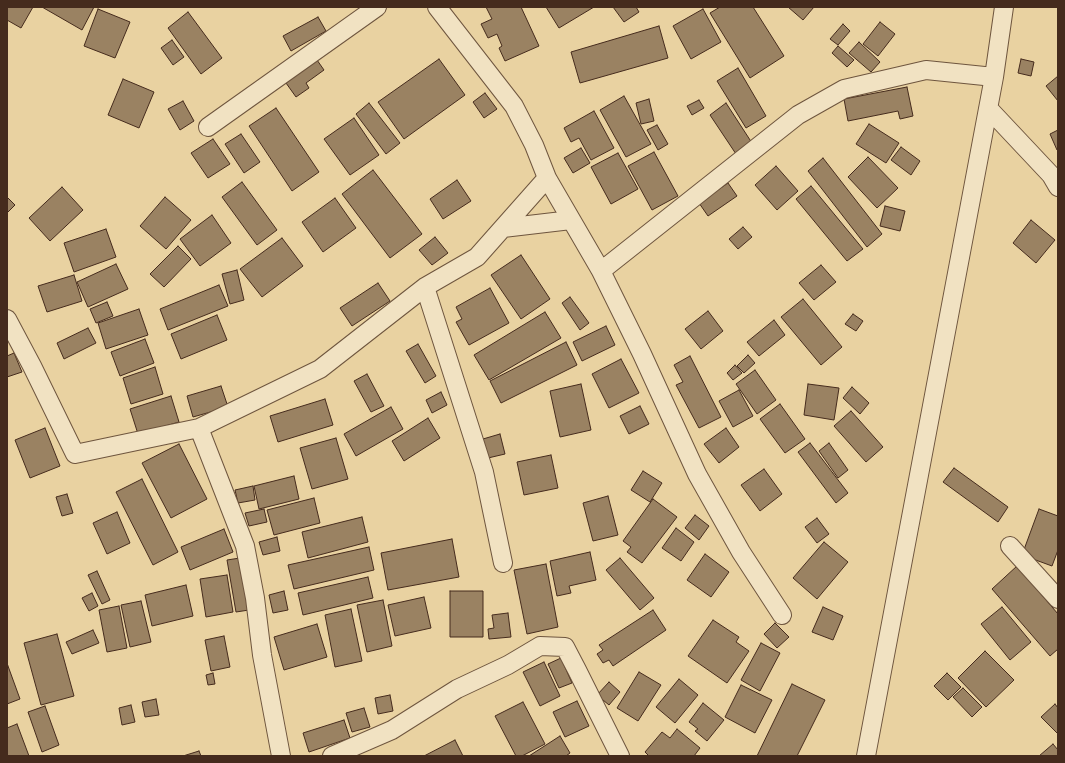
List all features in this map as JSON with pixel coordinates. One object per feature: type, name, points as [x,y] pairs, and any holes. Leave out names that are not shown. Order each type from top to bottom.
[{"type":"street","points":[[208,127],[377,7]]},
{"type":"street","points":[[437,7],[514,106],[534,145],[547,178],[601,271],[642,354],[697,474],[741,552],[782,614]]},
{"type":"street","points":[[866,756],[994,77],[1004,7]]},
{"type":"street","points":[[601,271],[798,115],[844,89],[926,70],[994,77]]},
{"type":"street","points":[[988,108],[1051,175],[1058,187]]},
{"type":"street","points":[[7,320],[32,366],[75,454],[199,428],[320,369],[425,287],[477,257],[547,178]]},
{"type":"street","points":[[503,228],[571,220]]},
{"type":"street","points":[[425,287],[484,472],[503,563]]},
{"type":"street","points":[[199,428],[245,546],[255,598],[262,655],[281,756]]},
{"type":"street","points":[[1010,546],[1058,599]]},
{"type":"street","points":[[332,756],[392,730],[457,689],[508,665],[540,646],[565,647],[578,670],[620,756]]},
{"type":"building","points":[[7,7],[33,7],[21,28],[7,20]]},
{"type":"building","points":[[42,7],[94,7],[82,30]]},
{"type":"building","points":[[486,7],[521,7],[539,46],[505,61],[499,48],[502,46],[497,34],[488,38],[481,24],[492,19]]},
{"type":"building","points":[[546,7],[594,7],[559,28]]},
{"type":"building","points":[[613,7],[636,7],[639,12],[624,22]]},
{"type":"building","points":[[720,7],[753,7],[784,56],[750,78],[710,13]]},
{"type":"building","points":[[788,7],[814,7],[803,20]]},
{"type":"building","points":[[98,9],[130,22],[115,58],[84,46]]},
{"type":"building","points":[[703,9],[721,42],[691,59],[673,26]]},
{"type":"building","points":[[188,12],[222,58],[201,74],[168,28]]},
{"type":"building","points":[[318,17],[326,31],[291,51],[283,36]]},
{"type":"building","points":[[880,22],[895,34],[878,56],[863,44]]},
{"type":"building","points":[[843,24],[850,31],[838,45],[830,39]]},
{"type":"building","points":[[659,26],[668,58],[580,83],[571,52]]},
{"type":"building","points":[[172,40],[184,57],[173,65],[161,48]]},
{"type":"building","points":[[859,42],[880,62],[871,72],[849,53]]},
{"type":"building","points":[[838,46],[854,60],[847,67],[832,53]]},
{"type":"building","points":[[439,59],[465,95],[404,139],[378,102]]},
{"type":"building","points":[[1021,59],[1034,62],[1031,76],[1018,73]]},
{"type":"building","points":[[317,60],[324,70],[306,83],[309,88],[296,97],[286,83]]},
{"type":"building","points":[[738,68],[766,116],[746,128],[717,81]]},
{"type":"building","points":[[1058,76],[1058,101],[1046,86]]},
{"type":"building","points":[[123,79],[154,92],[139,128],[108,115]]},
{"type":"building","points":[[907,87],[913,116],[900,119],[898,111],[848,121],[844,99]]},
{"type":"building","points":[[485,93],[497,109],[484,118],[473,102]]},
{"type":"building","points":[[624,96],[651,144],[626,157],[600,110]]},
{"type":"building","points":[[649,99],[654,121],[641,124],[636,103]]},
{"type":"building","points":[[699,100],[704,108],[692,115],[687,106]]},
{"type":"building","points":[[183,101],[194,121],[180,130],[168,109]]},
{"type":"building","points":[[369,103],[400,143],[386,154],[356,114]]},
{"type":"building","points":[[726,103],[752,143],[736,154],[710,115]]},
{"type":"building","points":[[276,108],[319,172],[292,191],[249,126]]},
{"type":"building","points":[[594,111],[614,148],[591,160],[579,138],[571,142],[564,128]]},
{"type":"building","points":[[354,118],[379,155],[350,175],[324,139]]},
{"type":"building","points":[[869,124],[899,143],[886,163],[856,144]]},
{"type":"building","points":[[657,125],[668,144],[658,150],[647,130]]},
{"type":"building","points":[[1058,130],[1058,150],[1057,150],[1050,134]]},
{"type":"building","points":[[241,134],[260,162],[244,173],[225,144]]},
{"type":"building","points":[[213,139],[230,164],[208,178],[191,153]]},
{"type":"building","points":[[901,147],[920,161],[911,175],[891,160]]},
{"type":"building","points":[[581,148],[590,163],[573,173],[564,158]]},
{"type":"building","points":[[654,152],[678,196],[652,210],[628,166]]},
{"type":"building","points":[[618,153],[638,189],[611,204],[591,167]]},
{"type":"building","points":[[868,157],[898,188],[877,208],[848,177]]},
{"type":"building","points":[[823,158],[882,234],[867,247],[808,171]]},
{"type":"building","points":[[776,166],[798,191],[777,210],[755,185]]},
{"type":"building","points":[[373,170],[422,234],[390,258],[342,194]]},
{"type":"building","points":[[457,180],[471,201],[443,219],[430,199]]},
{"type":"building","points":[[242,182],[277,230],[257,245],[222,197]]},
{"type":"building","points":[[728,183],[737,196],[708,216],[699,203]]},
{"type":"building","points":[[811,186],[863,249],[847,261],[796,199]]},
{"type":"building","points":[[62,187],[83,210],[50,241],[29,218]]},
{"type":"building","points":[[7,197],[15,205],[7,213]]},
{"type":"building","points":[[165,197],[191,220],[166,249],[140,226]]},
{"type":"building","points":[[335,198],[356,228],[323,252],[302,222]]},
{"type":"building","points":[[885,206],[905,211],[900,231],[880,226]]},
{"type":"building","points":[[212,215],[231,243],[200,266],[180,239]]},
{"type":"building","points":[[1031,220],[1055,240],[1036,263],[1013,243]]},
{"type":"building","points":[[743,227],[752,237],[738,249],[729,239]]},
{"type":"building","points":[[106,229],[116,257],[74,272],[64,243]]},
{"type":"building","points":[[435,237],[448,253],[432,265],[419,250]]},
{"type":"building","points":[[282,238],[303,266],[262,297],[240,269]]},
{"type":"building","points":[[178,246],[191,259],[164,287],[150,274]]},
{"type":"building","points":[[521,255],[550,299],[521,319],[491,275]]},
{"type":"building","points":[[116,264],[128,289],[88,307],[77,282]]},
{"type":"building","points":[[821,265],[836,282],[814,300],[799,283]]},
{"type":"building","points":[[237,270],[244,300],[230,304],[222,274]]},
{"type":"building","points":[[74,275],[82,301],[47,312],[38,286]]},
{"type":"building","points":[[378,283],[390,301],[352,326],[340,308]]},
{"type":"building","points":[[219,285],[228,306],[168,330],[160,309]]},
{"type":"building","points":[[490,288],[509,323],[469,345],[456,322],[462,319],[456,307]]},
{"type":"building","points":[[570,297],[589,323],[580,330],[562,303]]},
{"type":"building","points":[[803,299],[842,347],[821,365],[781,317]]},
{"type":"building","points":[[107,302],[113,316],[96,323],[90,309]]},
{"type":"building","points":[[139,309],[148,335],[106,349],[98,323]]},
{"type":"building","points":[[708,311],[723,331],[701,349],[685,329]]},
{"type":"building","points":[[545,312],[561,338],[489,380],[474,355]]},
{"type":"building","points":[[853,314],[863,321],[856,331],[845,324]]},
{"type":"building","points":[[217,315],[227,340],[181,359],[171,334]]},
{"type":"building","points":[[774,320],[785,335],[759,356],[747,342]]},
{"type":"building","points":[[606,326],[615,345],[582,361],[573,342]]},
{"type":"building","points":[[88,328],[96,343],[64,359],[57,343]]},
{"type":"building","points":[[145,339],[154,363],[120,376],[111,352]]},
{"type":"building","points":[[566,342],[577,365],[501,403],[490,381]]},
{"type":"building","points":[[418,344],[436,376],[425,383],[406,351]]},
{"type":"building","points":[[14,353],[22,372],[7,377],[7,356]]},
{"type":"building","points":[[748,355],[755,363],[744,373],[737,366]]},
{"type":"building","points":[[690,356],[721,417],[699,428],[676,385],[683,382],[674,365]]},
{"type":"building","points":[[621,359],[639,393],[609,408],[592,374]]},
{"type":"building","points":[[735,365],[742,373],[733,380],[727,373]]},
{"type":"building","points":[[155,367],[163,394],[131,404],[123,378]]},
{"type":"building","points":[[755,370],[776,400],[757,414],[736,384]]},
{"type":"building","points":[[367,374],[384,406],[371,412],[354,381]]},
{"type":"building","points":[[581,384],[591,430],[560,437],[550,391]]},
{"type":"building","points":[[808,384],[839,388],[834,420],[804,415]]},
{"type":"building","points":[[221,386],[228,407],[193,417],[187,396]]},
{"type":"building","points":[[852,387],[869,403],[860,414],[843,398]]},
{"type":"building","points":[[739,390],[753,416],[733,427],[719,401]]},
{"type":"building","points":[[441,392],[447,405],[432,413],[426,400]]},
{"type":"building","points":[[171,396],[179,422],[138,434],[130,409]]},
{"type":"building","points":[[325,399],[333,425],[278,442],[270,416]]},
{"type":"building","points":[[780,404],[805,439],[785,453],[760,419]]},
{"type":"building","points":[[640,406],[649,424],[629,434],[620,416]]},
{"type":"building","points":[[391,407],[403,429],[356,456],[344,434]]},
{"type":"building","points":[[851,411],[883,447],[866,462],[834,426]]},
{"type":"building","points":[[428,418],[440,438],[404,461],[392,441]]},
{"type":"building","points":[[45,428],[60,466],[30,478],[15,440]]},
{"type":"building","points":[[726,428],[739,447],[719,463],[704,444]]},
{"type":"building","points":[[500,434],[505,454],[488,458],[483,439]]},
{"type":"building","points":[[336,438],[348,479],[312,489],[300,448]]},
{"type":"building","points":[[810,443],[848,493],[836,503],[798,452]]},
{"type":"building","points":[[829,443],[848,470],[838,478],[819,451]]},
{"type":"building","points":[[179,444],[207,499],[171,518],[142,463]]},
{"type":"building","points":[[551,455],[558,488],[524,495],[517,462]]},
{"type":"building","points":[[954,468],[1008,507],[998,522],[943,482]]},
{"type":"building","points":[[764,469],[782,494],[760,511],[741,485]]},
{"type":"building","points":[[643,471],[662,483],[650,502],[631,490]]},
{"type":"building","points":[[294,476],[299,499],[259,509],[254,486]]},
{"type":"building","points":[[142,479],[178,552],[153,565],[116,492]]},
{"type":"building","points":[[253,486],[255,500],[238,503],[235,490]]},
{"type":"building","points":[[67,494],[73,513],[62,516],[56,497]]},
{"type":"building","points":[[608,496],[618,535],[593,541],[583,503]]},
{"type":"building","points":[[314,498],[320,523],[274,535],[267,510]]},
{"type":"building","points":[[653,499],[677,517],[642,563],[627,552],[631,547],[623,541]]},
{"type":"building","points":[[264,509],[267,522],[249,526],[245,513]]},
{"type":"building","points":[[1039,509],[1058,516],[1058,550],[1052,566],[1022,555]]},
{"type":"building","points":[[117,512],[130,543],[107,554],[93,523]]},
{"type":"building","points":[[695,515],[709,526],[699,540],[685,528]]},
{"type":"building","points":[[362,517],[368,542],[308,558],[302,532]]},
{"type":"building","points":[[817,518],[829,534],[817,543],[805,527]]},
{"type":"building","points":[[676,528],[694,542],[681,561],[662,548]]},
{"type":"building","points":[[224,529],[233,552],[190,570],[181,547]]},
{"type":"building","points":[[277,537],[280,551],[263,555],[259,542]]},
{"type":"building","points":[[452,539],[459,577],[388,590],[381,553]]},
{"type":"building","points":[[824,542],[848,562],[817,599],[793,578]]},
{"type":"building","points":[[369,547],[374,570],[294,589],[288,565]]},
{"type":"building","points":[[590,552],[596,580],[569,586],[571,593],[557,596],[550,561]]},
{"type":"building","points":[[705,554],[729,572],[711,597],[687,580]]},
{"type":"building","points":[[240,558],[249,610],[236,612],[227,560]]},
{"type":"building","points":[[620,558],[654,598],[640,610],[606,570]]},
{"type":"building","points":[[546,564],[558,627],[527,634],[514,570]]},
{"type":"building","points":[[1017,566],[1058,614],[1058,649],[1050,656],[992,589]]},
{"type":"building","points":[[97,571],[110,600],[102,604],[88,575]]},
{"type":"building","points":[[227,575],[233,612],[206,617],[200,579]]},
{"type":"building","points":[[368,577],[373,598],[303,615],[298,593]]},
{"type":"building","points":[[186,585],[193,616],[152,626],[145,595]]},
{"type":"building","points":[[284,591],[288,610],[273,613],[269,595]]},
{"type":"building","points":[[450,591],[483,591],[483,637],[450,637]]},
{"type":"building","points":[[92,593],[98,606],[89,611],[82,598]]},
{"type":"building","points":[[424,597],[431,628],[395,636],[388,605]]},
{"type":"building","points":[[383,600],[392,646],[367,652],[357,605]]},
{"type":"building","points":[[141,601],[151,642],[130,647],[121,605]]},
{"type":"building","points":[[119,606],[127,648],[107,652],[99,610]]},
{"type":"building","points":[[823,607],[843,616],[833,640],[812,632]]},
{"type":"building","points":[[1002,607],[1031,642],[1010,660],[981,624]]},
{"type":"building","points":[[351,609],[362,661],[335,667],[325,615]]},
{"type":"building","points":[[653,610],[666,630],[613,666],[609,660],[603,663],[597,654],[603,650],[599,645]]},
{"type":"building","points":[[508,613],[511,637],[489,639],[488,629],[494,628],[492,615]]},
{"type":"building","points":[[713,620],[739,637],[736,642],[749,651],[727,683],[688,656]]},
{"type":"building","points":[[775,623],[789,637],[777,648],[764,634]]},
{"type":"building","points":[[317,624],[327,657],[284,670],[274,637]]},
{"type":"building","points":[[93,630],[99,643],[72,654],[66,642]]},
{"type":"building","points":[[57,634],[74,696],[41,705],[24,643]]},
{"type":"building","points":[[224,636],[230,667],[211,671],[205,640]]},
{"type":"building","points":[[761,643],[780,653],[760,691],[741,680]]},
{"type":"building","points":[[985,651],[1014,680],[986,707],[958,678]]},
{"type":"building","points":[[561,658],[572,683],[559,688],[548,664]]},
{"type":"building","points":[[544,662],[560,696],[540,706],[523,672]]},
{"type":"building","points":[[8,666],[20,699],[7,704],[7,667]]},
{"type":"building","points":[[639,672],[661,685],[638,721],[617,708]]},
{"type":"building","points":[[213,673],[215,684],[208,685],[206,675]]},
{"type":"building","points":[[947,673],[961,687],[948,700],[934,686]]},
{"type":"building","points":[[679,679],[698,695],[675,723],[656,707]]},
{"type":"building","points":[[609,682],[620,692],[609,705],[597,695]]},
{"type":"building","points":[[792,684],[825,700],[797,756],[757,756]]},
{"type":"building","points":[[741,685],[772,700],[755,733],[725,717]]},
{"type":"building","points":[[963,688],[982,707],[972,717],[953,697]]},
{"type":"building","points":[[390,695],[393,711],[378,714],[375,698]]},
{"type":"building","points":[[156,699],[159,715],[145,717],[142,702]]},
{"type":"building","points":[[577,701],[589,726],[565,737],[553,712]]},
{"type":"building","points":[[523,702],[545,744],[522,756],[516,756],[495,716]]},
{"type":"building","points":[[703,703],[724,720],[707,741],[695,731],[698,729],[689,722]]},
{"type":"building","points":[[1055,704],[1058,708],[1058,734],[1041,717]]},
{"type":"building","points":[[131,705],[135,722],[122,725],[119,708]]},
{"type":"building","points":[[45,706],[59,745],[42,752],[28,712]]},
{"type":"building","points":[[364,708],[370,727],[352,732],[346,713]]},
{"type":"building","points":[[344,720],[350,738],[309,752],[303,733]]},
{"type":"building","points":[[17,724],[29,756],[7,756],[7,728]]},
{"type":"building","points":[[677,729],[700,748],[694,756],[649,756],[645,752],[662,732],[670,738]]},
{"type":"building","points":[[560,736],[570,753],[566,756],[529,756]]},
{"type":"building","points":[[455,740],[463,756],[424,756]]},
{"type":"building","points":[[1053,744],[1058,750],[1058,756],[1039,756]]},
{"type":"building","points":[[199,751],[201,756],[183,756]]}]
